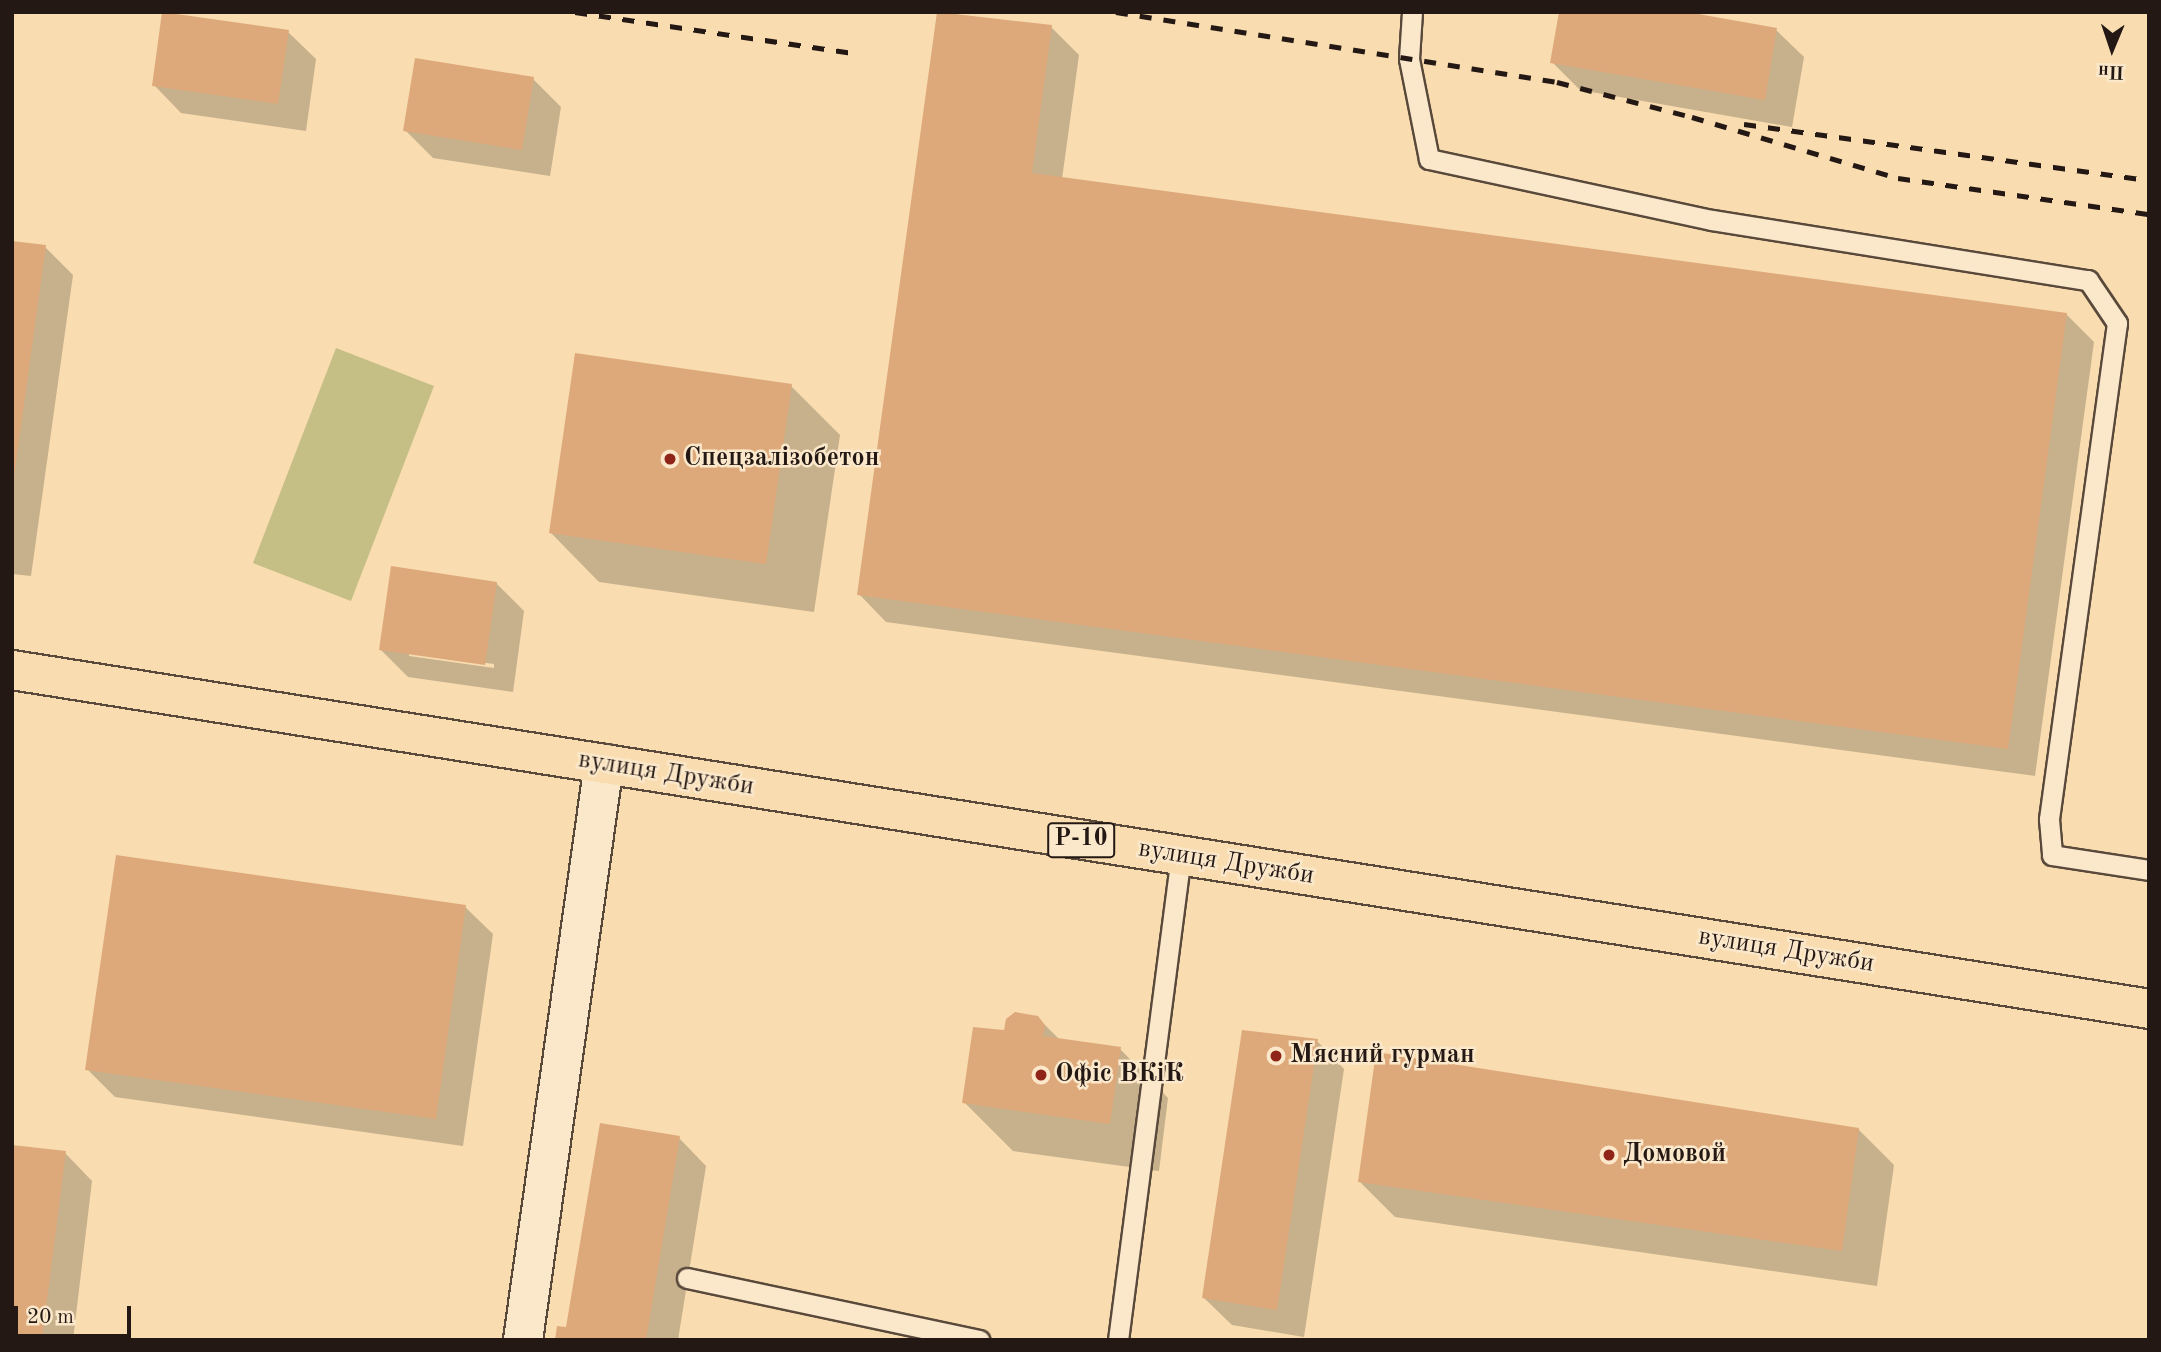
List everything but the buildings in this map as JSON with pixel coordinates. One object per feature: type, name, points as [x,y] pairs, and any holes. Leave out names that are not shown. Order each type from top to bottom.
[{"type":"main road","name":"вулиця Дружби","points":[[12,670],[2149,1009]]},
{"type":"street","points":[[523,1340],[604,764]]},
{"type":"lane","points":[[1412,12],[1409,59],[1429,159],[1712,220],[2088,280],[2117,323],[2049,819],[2052,855],[2149,870]]},
{"type":"lane","points":[[1118,1340],[1181,855]]},
{"type":"lane","points":[[687,1278],[979,1340]]},
{"type":"shaded area","points":[[336,348],[434,386],[351,601],[253,563]]},
{"type":"railway","points":[[575,12],[853,53]]},
{"type":"railway","points":[[1116,12],[1557,82],[1692,117],[1898,178],[2149,214]]},
{"type":"railway","points":[[1744,124],[2149,180]]},
{"type":"place","name":"Спецзалізобетон","points":[[670,459]]},
{"type":"place","name":"Мясний гурман","points":[[1276,1056]]},
{"type":"place","name":"Офіс ВКіК","points":[[1041,1075]]},
{"type":"place","name":"Домовой","points":[[1609,1155]]}]
